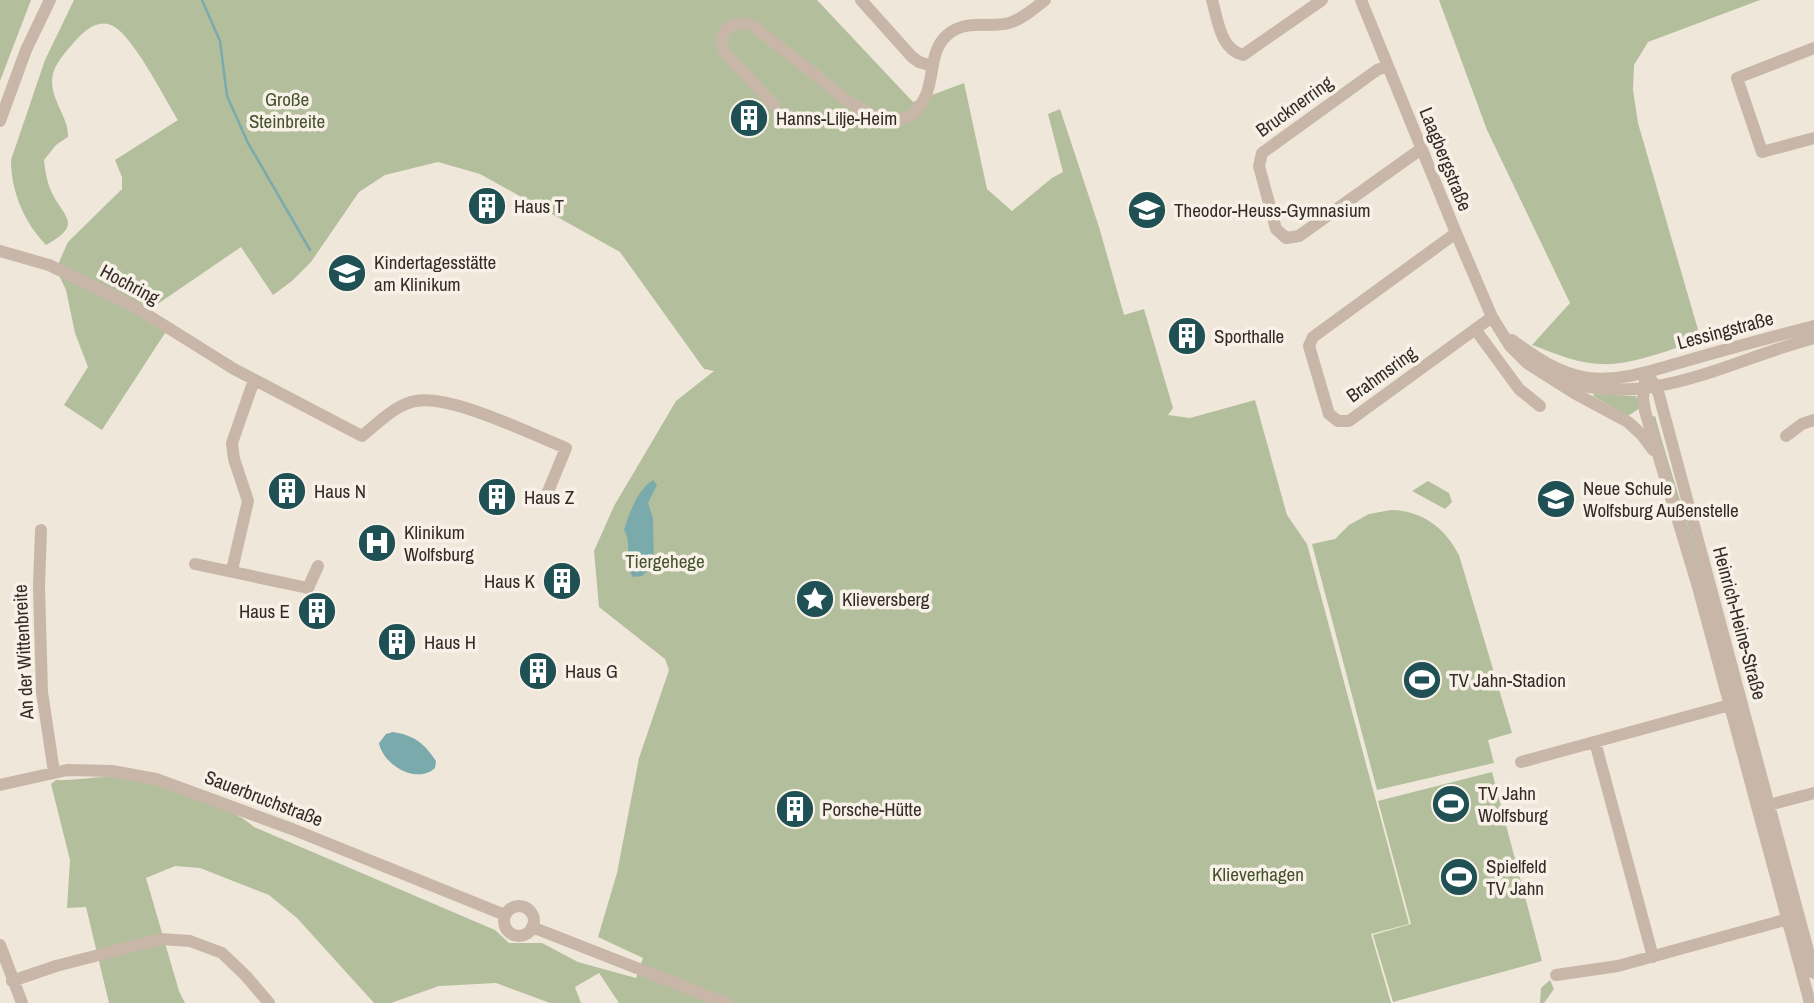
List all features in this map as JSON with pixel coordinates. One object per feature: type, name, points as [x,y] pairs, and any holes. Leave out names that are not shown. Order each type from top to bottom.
[{"type":"street","points":[[0,121],[26,50],[50,0]]},
{"type":"street","points":[[861,0],[912,57],[932,66]]},
{"type":"street","points":[[775,106],[724,52],[721,46],[724,30],[731,25],[738,22],[752,26],[859,110],[880,119],[902,118],[921,105],[927,92],[938,47],[952,32],[971,25],[1011,23],[1045,0]]},
{"type":"street","points":[[1212,0],[1225,43],[1233,53],[1243,55],[1322,0]]},
{"type":"street","name":"Laagbergstraße","points":[[1361,0],[1492,317],[1519,356],[1574,393]]},
{"type":"street","points":[[1814,48],[1737,78],[1762,152],[1814,138]]},
{"type":"street","name":"Brucknerring","points":[[1387,66],[1377,70],[1262,153],[1259,166],[1276,229],[1286,238],[1299,236],[1422,149]]},
{"type":"street","name":"Brahmsring","points":[[1456,233],[1313,337],[1309,346],[1329,414],[1338,421],[1349,421],[1492,317]]},
{"type":"street","name":"Hochring","points":[[0,251],[49,265],[130,304],[234,369],[362,436],[391,413],[413,401],[434,399],[455,403],[566,448],[547,494]]},
{"type":"street","name":"Lessingstraße","points":[[1646,372],[1814,326]]},
{"type":"street","points":[[1475,329],[1519,389],[1539,405]]},
{"type":"street","name":"Laagbergstraße","points":[[1501,331],[1541,361],[1568,373],[1605,379],[1646,372]]},
{"type":"street","name":"Lessingstraße","points":[[1650,388],[1814,338]]},
{"type":"street","name":"Heinrich-Heine-Straße","points":[[1646,372],[1793,917],[1810,1003]]},
{"type":"street","name":"Laagbergstraße","points":[[1546,374],[1597,389],[1650,388]]},
{"type":"street","points":[[232,570],[248,501],[234,459],[232,443],[254,380]]},
{"type":"street","name":"Heinrich-Heine-Straße","points":[[1650,388],[1645,411],[1735,703]]},
{"type":"street","name":"Heinrich-Heine-Straße","points":[[1574,393],[1628,422],[1642,435],[1659,460]]},
{"type":"street","points":[[1786,436],[1802,424],[1814,420]]},
{"type":"street","name":"An der Wittenbreite","points":[[41,530],[38,586],[42,692],[54,772]]},
{"type":"street","points":[[195,564],[308,588],[318,566]]},
{"type":"street","points":[[1521,762],[1735,703]]},
{"type":"street","points":[[1595,742],[1653,957]]},
{"type":"street","name":"Sauerbruchstraße","points":[[0,785],[54,772],[112,771],[156,779],[292,829],[505,915]]},
{"type":"street","points":[[1763,807],[1814,793]]},
{"type":"street","name":"Sauerbruchstraße","points":[[513,907],[525,907],[533,915],[532,927],[524,935],[513,935],[505,926],[505,915],[513,907]]},
{"type":"street","points":[[1556,975],[1618,966],[1793,917]]},
{"type":"street","name":"Heinrich-Heine-Straße","points":[[1793,917],[1814,973]]},
{"type":"street","name":"Sauerbruchstraße","points":[[532,927],[726,1003]]},
{"type":"street","points":[[12,981],[56,966],[161,939],[190,941],[222,953],[269,1003]]},
{"type":"street","points":[[0,945],[22,1003]]},
{"type":"green space","points":[[0,0],[31,0],[0,81]]},
{"type":"green space","points":[[74,0],[817,0],[913,102],[964,83],[987,189],[1012,211],[1063,172],[1048,114],[1060,109],[1099,227],[1124,315],[1144,309],[1173,408],[1168,415],[1190,418],[1255,400],[1287,515],[1307,544],[1409,924],[1371,934],[1391,1003],[619,1003],[599,973],[575,987],[581,1003],[550,1003],[496,983],[439,986],[391,1003],[374,1003],[297,918],[269,895],[200,868],[175,866],[146,878],[179,991],[185,1003],[109,1003],[86,907],[67,908],[70,860],[51,784],[56,780],[116,777],[147,782],[188,794],[228,810],[254,827],[495,930],[509,943],[542,943],[578,962],[636,978],[643,958],[598,937],[617,873],[639,758],[669,670],[665,659],[599,607],[594,551],[614,506],[676,401],[714,371],[704,369],[620,252],[480,174],[438,162],[385,175],[359,192],[311,262],[273,295],[241,247],[143,314],[167,330],[102,430],[64,405],[88,367],[75,333],[66,290],[56,269],[68,242],[122,189],[122,177],[115,160],[178,120],[139,55],[121,32],[103,23],[93,26],[80,36],[61,59],[52,81],[68,137],[56,145],[44,160],[49,185],[66,215],[68,226],[46,245],[20,206],[13,183],[11,160],[45,60]]},
{"type":"green space","points":[[1439,0],[1760,0],[1648,42],[1634,65],[1633,90],[1638,123],[1701,340],[1651,356],[1612,364],[1582,362],[1532,345],[1570,303],[1487,130]]},
{"type":"green space","points":[[1593,396],[1636,396],[1640,408],[1628,416]]},
{"type":"green space","points":[[1655,416],[1692,539],[1703,581],[1652,417]]},
{"type":"green space","points":[[1428,481],[1449,493],[1452,502],[1445,509],[1412,491]]},
{"type":"green space","name":"TV Jahn-Stadion","points":[[1391,510],[1423,517],[1431,522],[1447,536],[1459,555],[1512,733],[1488,740],[1494,763],[1377,790],[1312,544],[1335,539],[1349,525],[1369,514]]},
{"type":"green space","name":"Spielfeld TV Jahn","points":[[1492,772],[1542,961],[1393,1002],[1373,935],[1411,924],[1378,801]]},
{"type":"green space","points":[[1550,980],[1554,989],[1544,1003],[1540,1003],[1541,988]]},
{"type":"water","points":[[653,480],[657,485],[648,503],[653,518],[654,566],[642,576],[633,577],[624,530],[639,495]]},
{"type":"water","points":[[393,732],[407,735],[423,745],[436,761],[435,768],[428,773],[410,773],[387,759],[379,743],[386,734]]},
{"type":"waterway","points":[[202,0],[220,41],[227,96],[248,143],[310,250]]},
{"type":"place","name":"Hanns-Lilje-Heim","points":[[749,118]]},
{"type":"place","name":"Haus T","points":[[487,206]]},
{"type":"place","name":"Theodor-Heuss-Gymnasium","points":[[1147,210]]},
{"type":"place","name":"Kindertagesstätte am Klinikum","points":[[347,273]]},
{"type":"place","name":"Sporthalle","points":[[1187,336]]},
{"type":"place","name":"Haus N","points":[[287,491]]},
{"type":"place","name":"Haus Z","points":[[497,497]]},
{"type":"place","name":"Neue Schule Wolfsburg Außenstelle","points":[[1556,499]]},
{"type":"place","name":"Klinikum Wolfsburg","points":[[377,543]]},
{"type":"place","name":"Haus K","points":[[562,581]]},
{"type":"place","name":"Klieversberg","points":[[815,599]]},
{"type":"place","name":"Haus E","points":[[317,611]]},
{"type":"place","name":"Haus H","points":[[397,642]]},
{"type":"place","name":"Haus G","points":[[538,671]]},
{"type":"place","name":"TV Jahn-Stadion","points":[[1422,680]]},
{"type":"place","name":"TV Jahn Wolfsburg","points":[[1451,804]]},
{"type":"place","name":"Porsche-Hütte","points":[[795,809]]},
{"type":"place","name":"Spielfeld TV Jahn","points":[[1459,877]]},
{"type":"park label","name":"Große Steinbreite","points":[[287,110]]},
{"type":"park label","name":"Tiergehege","points":[[665,561]]},
{"type":"park label","name":"Klieverhagen","points":[[1258,874]]}]
